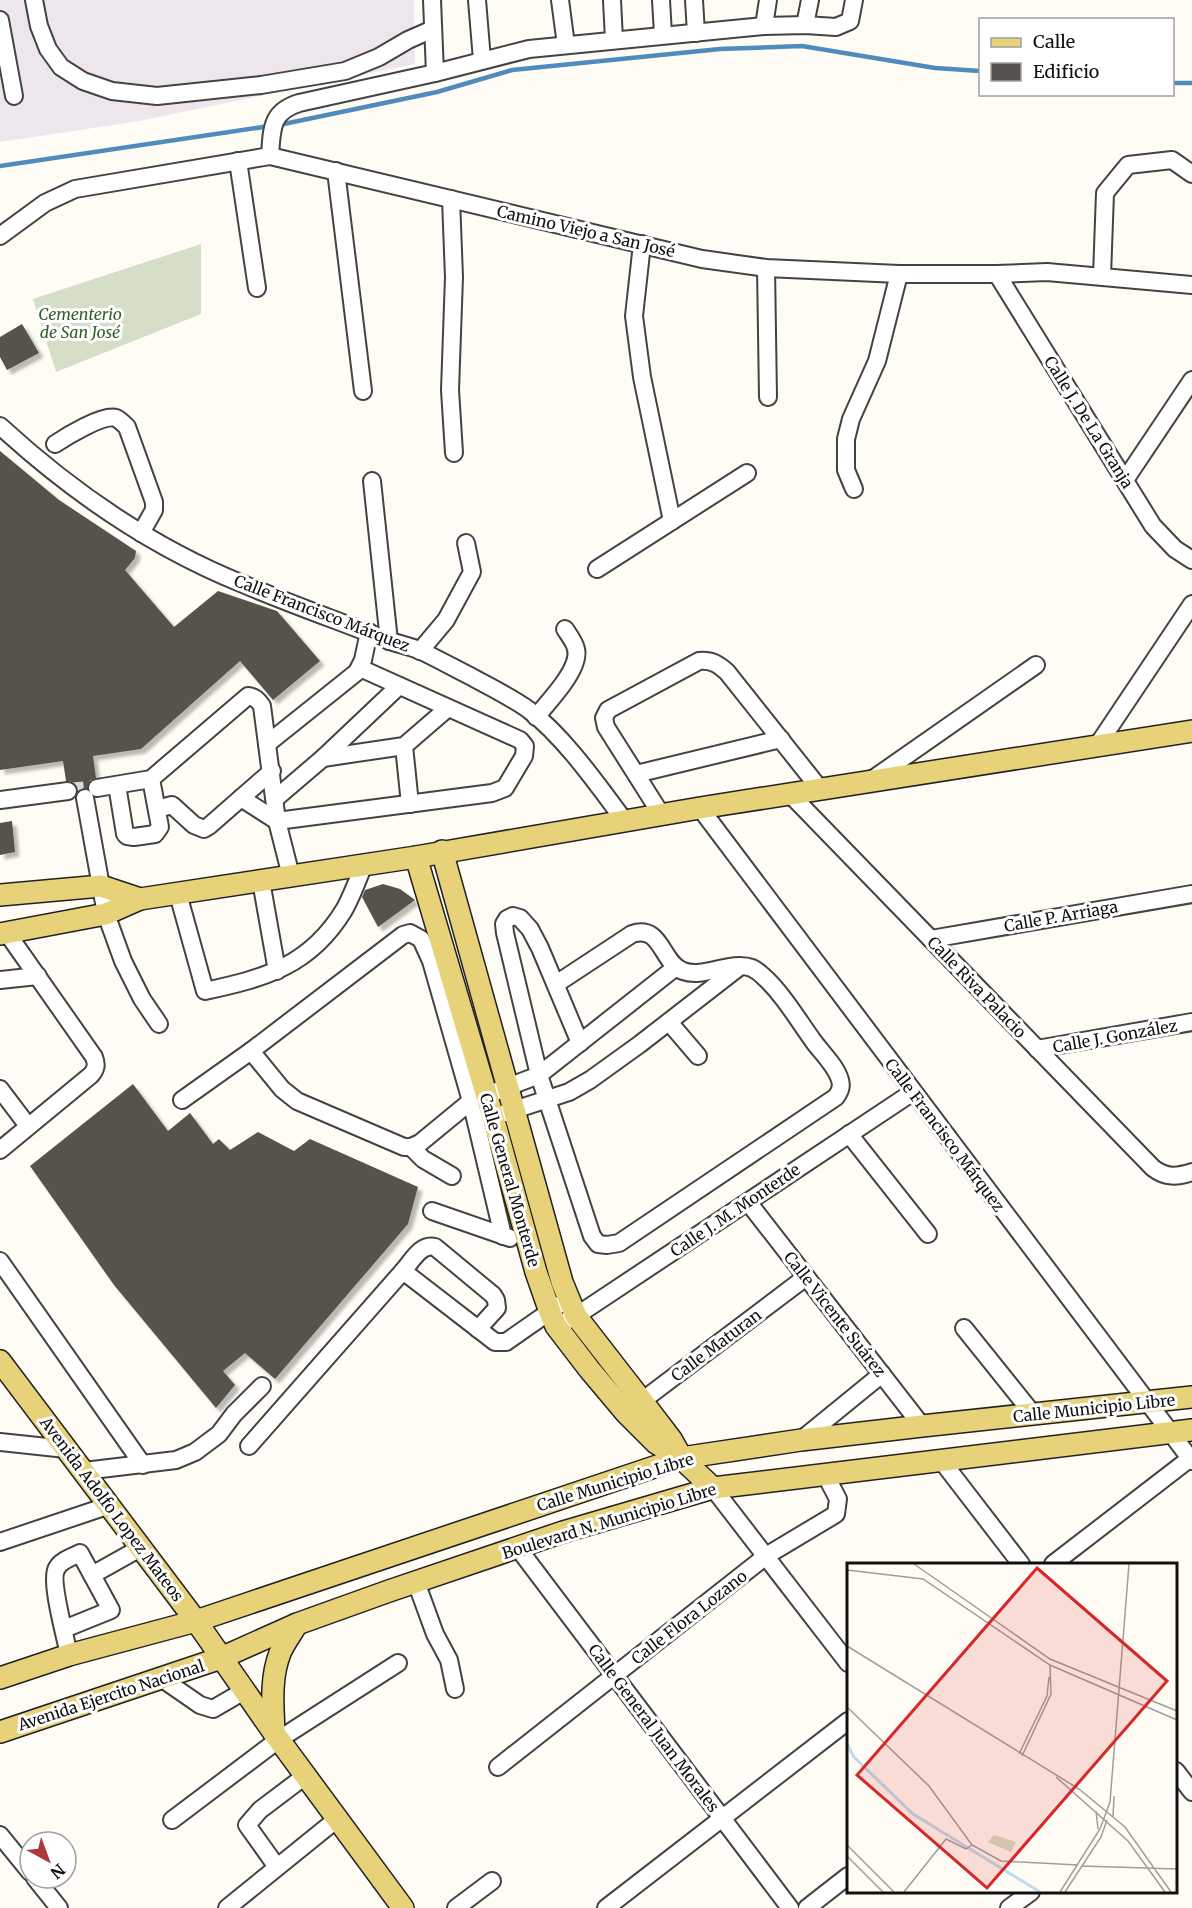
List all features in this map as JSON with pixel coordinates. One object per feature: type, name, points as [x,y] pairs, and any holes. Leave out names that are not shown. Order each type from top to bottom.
[{"type":"main road","points":[[4,934],[106,914],[140,898],[416,857],[700,807],[1192,731]]},
{"type":"main road","name":"Calle General Monterde","points":[[442,851],[572,1307],[634,1407]]},
{"type":"main road","name":"Calle General Monterde","points":[[416,857],[484,1119],[553,1319],[589,1369],[671,1439],[681,1458],[713,1488]]},
{"type":"main road","points":[[0,895],[101,886],[140,898]]},
{"type":"main road","name":"Avenida Adolfo Lopez Mateos","points":[[0,1361],[142,1547],[276,1737],[403,1908]]},
{"type":"main road","name":"Calle Municipio Libre","points":[[196,1621],[681,1458],[801,1440],[1192,1397]]},
{"type":"main road","name":"Boulevard N. Municipio Libre","points":[[221,1658],[297,1624],[389,1591],[563,1532],[713,1488],[1192,1430]]},
{"type":"main road","points":[[384,1558],[389,1591]]},
{"type":"main road","points":[[0,1678],[69,1654],[196,1621]]},
{"type":"main road","points":[[276,1737],[272,1697],[274,1673],[281,1651],[297,1624]]},
{"type":"main road","name":"Avenida Ejercito Nacional","points":[[0,1732],[221,1658]]},
{"type":"street","points":[[34,0],[39,26],[48,49],[61,67],[82,81],[112,91],[157,96],[261,85],[345,71],[379,57],[433,29]]},
{"type":"street","points":[[432,0],[435,73]]},
{"type":"street","points":[[477,0],[482,60]]},
{"type":"street","points":[[560,0],[566,45]]},
{"type":"street","points":[[612,0],[614,40]]},
{"type":"street","points":[[661,0],[663,34]]},
{"type":"street","points":[[694,0],[696,33]]},
{"type":"street","points":[[764,26],[768,0]]},
{"type":"street","points":[[805,25],[810,0]]},
{"type":"street","points":[[271,150],[274,121],[281,111],[298,103],[435,73],[528,49],[663,34],[764,26],[836,27],[850,21],[854,0]]},
{"type":"street","points":[[0,20],[15,96]]},
{"type":"street","name":"Camino Viejo a San José","points":[[0,236],[45,203],[75,189],[238,162],[271,150],[336,171],[702,259],[766,268],[899,274],[1047,272],[1192,285]]},
{"type":"street","points":[[1102,276],[1105,193],[1128,165],[1172,160],[1192,174]]},
{"type":"street","points":[[238,162],[257,288]]},
{"type":"street","points":[[336,171],[363,391]]},
{"type":"street","points":[[451,199],[454,277],[450,390],[454,453]]},
{"type":"street","points":[[642,244],[634,316],[642,377],[672,521]]},
{"type":"street","points":[[766,268],[768,397]]},
{"type":"street","points":[[854,489],[846,470],[846,439],[851,419],[878,361],[899,274]]},
{"type":"street","name":"Calle J. De La Granja","points":[[997,274],[1153,526],[1175,549],[1192,560]]},
{"type":"street","points":[[1125,480],[1192,380]]},
{"type":"street","points":[[55,444],[72,433],[109,417],[118,419],[127,427],[154,502],[154,510],[141,533]]},
{"type":"street","name":"Calle Francisco Márquez","points":[[0,426],[33,457],[116,519],[197,564],[389,641],[420,651],[499,691],[528,710],[550,730],[624,820]]},
{"type":"street","points":[[597,569],[747,472]]},
{"type":"street","points":[[372,481],[389,641]]},
{"type":"street","points":[[420,651],[446,620],[472,572],[466,543]]},
{"type":"street","points":[[1097,746],[1192,604]]},
{"type":"street","points":[[536,717],[566,679],[576,662],[576,649],[565,629]]},
{"type":"street","points":[[267,744],[360,668],[369,632]]},
{"type":"street","points":[[661,814],[606,727],[604,718],[608,710],[699,661],[709,660],[727,672],[820,789]]},
{"type":"street","points":[[870,781],[1036,665]]},
{"type":"street","points":[[241,798],[277,821],[500,791],[505,788],[524,756],[525,746],[520,740],[360,668]]},
{"type":"street","points":[[275,799],[399,686]]},
{"type":"street","points":[[159,1023],[142,999],[123,961],[106,914],[91,793],[117,785],[151,779],[248,696],[253,697],[262,706],[277,821],[291,876]]},
{"type":"street","points":[[322,758],[404,746],[448,708]]},
{"type":"street","points":[[636,774],[780,739]]},
{"type":"street","points":[[404,746],[410,804]]},
{"type":"street","points":[[157,809],[172,805],[194,825],[204,829],[272,771]]},
{"type":"street","points":[[117,785],[125,834],[134,837],[155,834],[160,827],[151,779]]},
{"type":"street","points":[[0,800],[68,791]]},
{"type":"street","name":"Calle Riva Palacio","points":[[790,794],[1153,1168],[1167,1176],[1192,1172]]},
{"type":"street","name":"Calle Francisco Márquez","points":[[700,807],[1169,1433],[1191,1459]]},
{"type":"street","points":[[178,894],[205,991],[239,984],[277,971],[308,954],[326,936],[345,909],[364,864]]},
{"type":"street","points":[[261,881],[277,971]]},
{"type":"street","name":"Calle P. Arriaga","points":[[931,939],[1192,894]]},
{"type":"street","points":[[556,984],[632,934],[641,931],[654,937],[676,967],[684,972],[692,973],[741,965],[753,969],[769,982],[829,1062],[837,1074],[840,1090],[836,1097],[619,1243],[598,1244],[592,1236],[539,1075],[505,933],[504,924],[507,919],[513,916],[520,918],[530,929],[580,1042]]},
{"type":"street","points":[[182,1100],[403,935],[410,933],[421,939],[431,961],[478,1098]]},
{"type":"street","points":[[0,1150],[96,1070],[94,1058],[38,976],[4,934]]},
{"type":"street","points":[[503,1236],[484,1119],[547,1101],[590,1080],[741,965]]},
{"type":"street","points":[[250,1051],[282,1089],[297,1101],[411,1147],[420,1143],[478,1098],[539,1075],[676,967]]},
{"type":"street","points":[[0,980],[38,976]]},
{"type":"street","points":[[669,1022],[698,1056]]},
{"type":"street","name":"Calle J. González","points":[[1038,1049],[1192,1022]]},
{"type":"street","points":[[0,1089],[28,1126]]},
{"type":"street","name":"Calle J. M. Monterde","points":[[403,1271],[495,1342],[506,1342],[553,1319],[748,1202],[913,1092]]},
{"type":"street","points":[[849,1134],[928,1234]]},
{"type":"street","points":[[411,1147],[423,1159],[452,1176]]},
{"type":"street","name":"Calle Vicente Suárez","points":[[748,1202],[922,1426]]},
{"type":"street","points":[[432,1210],[503,1236],[527,1242]]},
{"type":"street","points":[[249,1446],[423,1247],[429,1245],[435,1247],[493,1295],[497,1308],[478,1329]]},
{"type":"street","points":[[0,1261],[143,1465]]},
{"type":"street","name":"Calle Maturan","points":[[634,1407],[806,1277]]},
{"type":"street","points":[[964,1328],[1033,1414]]},
{"type":"street","points":[[801,1440],[882,1374]]},
{"type":"street","points":[[84,1471],[176,1460],[207,1444],[219,1434],[234,1414],[262,1386]]},
{"type":"street","points":[[0,1442],[66,1449]]},
{"type":"street","points":[[1054,1563],[1191,1459]]},
{"type":"street","points":[[941,1460],[1020,1563]]},
{"type":"street","name":"Calle Flora Lozano","points":[[498,1767],[766,1556],[836,1514],[838,1499],[825,1474]]},
{"type":"street","name":"Calle General Monterde","points":[[713,1488],[847,1660]]},
{"type":"street","points":[[0,1542],[110,1505]]},
{"type":"street","points":[[92,1575],[142,1547]]},
{"type":"street","name":"Calle General Juan Morales","points":[[518,1548],[790,1908]]},
{"type":"street","points":[[64,1629],[111,1610],[81,1553],[61,1563],[54,1575],[64,1629],[69,1654]]},
{"type":"street","points":[[416,1582],[435,1634],[449,1660],[455,1689]]},
{"type":"street","points":[[172,1820],[276,1737],[398,1664]]},
{"type":"street","points":[[161,1678],[200,1705],[213,1709],[244,1690]]},
{"type":"street","points":[[606,1908],[847,1723]]},
{"type":"street","points":[[278,1867],[247,1825],[260,1810],[305,1776]]},
{"type":"street","points":[[1181,1776],[1192,1792]]},
{"type":"street","points":[[227,1908],[337,1819]]},
{"type":"street","points":[[0,1835],[18,1857]]},
{"type":"street","points":[[807,1908],[847,1878]]},
{"type":"street","points":[[456,1908],[492,1881]]},
{"type":"street","points":[[45,1890],[59,1908]]},
{"type":"street","points":[[1009,1908],[1028,1897]]},
{"type":"shaded area","points":[[0,0],[414,0],[415,64],[139,121],[0,142]]},
{"type":"green space","name":"Cementerio de San José","points":[[201,244],[201,314],[56,372],[33,299]]},
{"type":"building","points":[[22,324],[39,353],[7,370],[0,357],[0,337]]},
{"type":"building","points":[[0,451],[59,500],[136,551],[135,558],[125,570],[174,627],[218,591],[277,611],[320,661],[273,700],[240,661],[141,749],[93,756],[96,778],[90,780],[87,788],[78,790],[73,782],[66,781],[63,761],[0,770]]},
{"type":"building","points":[[12,821],[15,852],[0,855],[0,823]]},
{"type":"building","points":[[383,884],[400,889],[415,900],[378,927],[362,897],[365,890]]},
{"type":"building","points":[[133,1084],[168,1131],[190,1113],[213,1144],[219,1139],[230,1150],[258,1132],[294,1151],[310,1139],[418,1187],[408,1224],[275,1379],[245,1353],[223,1371],[235,1385],[216,1408],[114,1285],[30,1166]]},
{"type":"waterway","points":[[279,125],[437,92],[512,70],[720,49],[802,46],[935,68],[979,71]]},
{"type":"waterway","points":[[1174,83],[1192,83]]},
{"type":"waterway","points":[[0,166],[270,126]]},
{"type":"tunnel","points":[[68,791],[97,788]]}]
